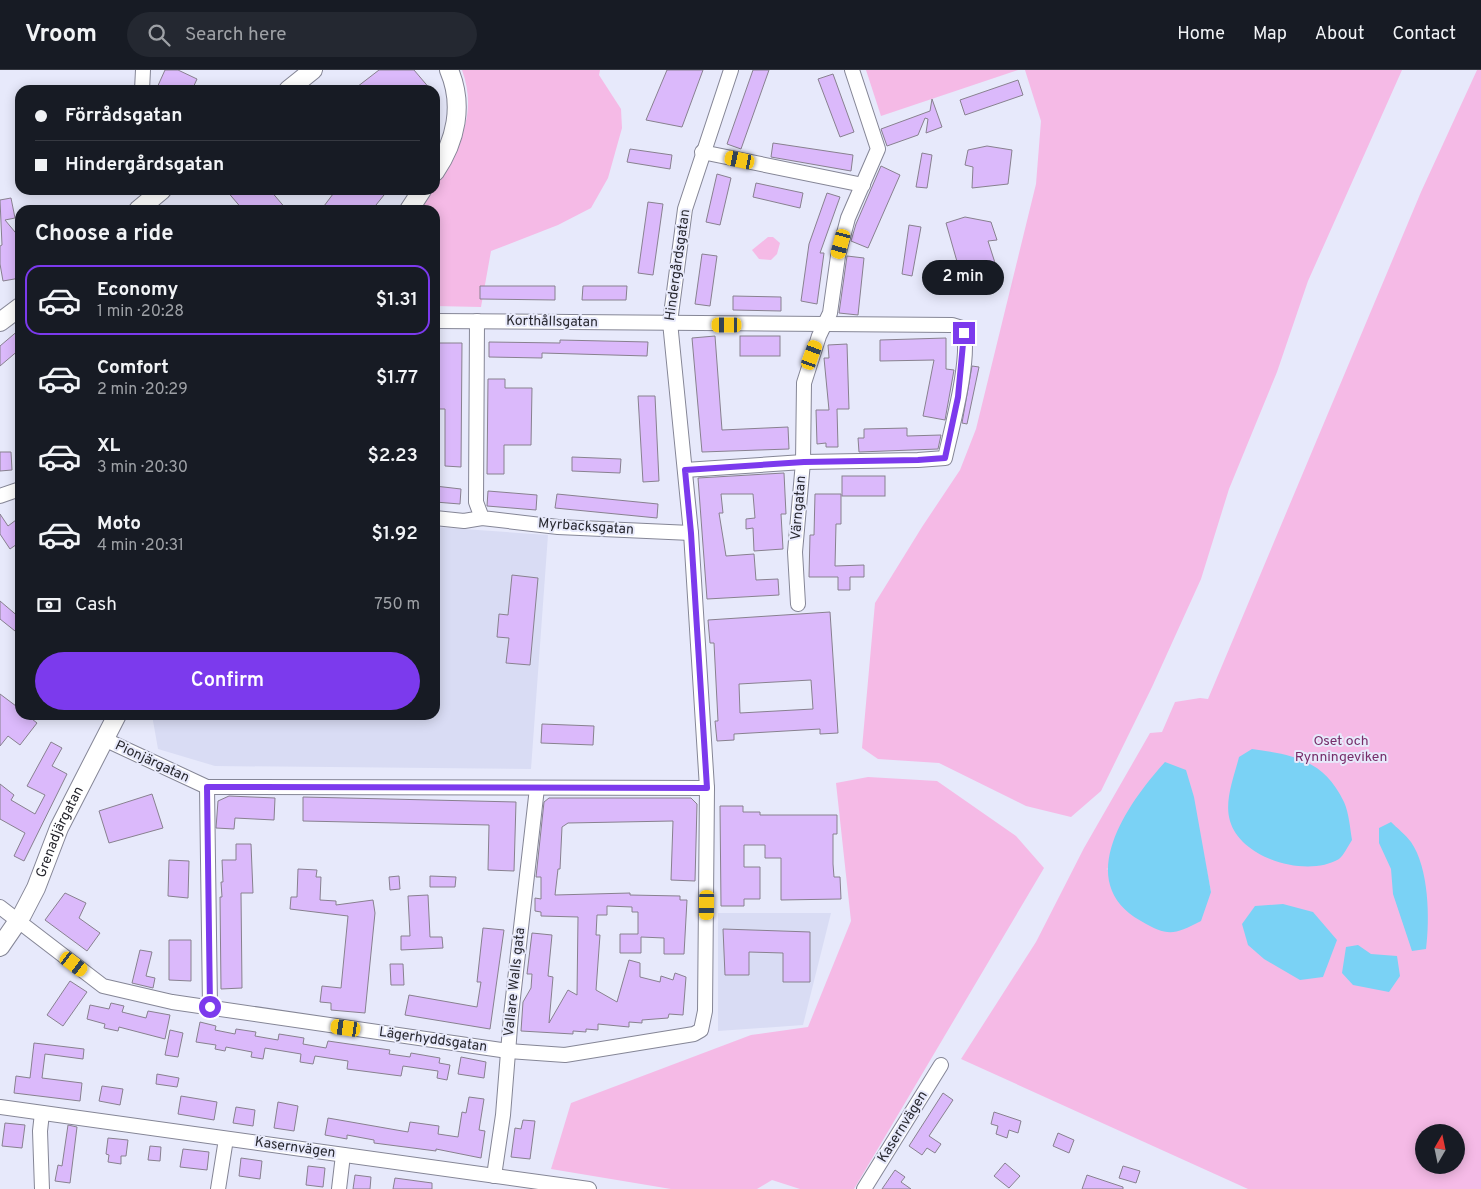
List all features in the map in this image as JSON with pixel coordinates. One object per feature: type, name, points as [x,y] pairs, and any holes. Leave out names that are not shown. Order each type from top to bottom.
[{"type":"street","points":[[142,85],[143,70]]},
{"type":"street","points":[[294,85],[313,70]]},
{"type":"street","points":[[440,164],[456,131],[456,93],[449,70]]},
{"type":"street","name":"Hindergårdsgatan","points":[[705,1011],[707,788],[691,533],[670,322],[685,209],[702,152],[731,70]]},
{"type":"street","name":"Värngatan","points":[[798,604],[795,552],[804,462],[804,383],[824,324],[830,313],[838,256],[848,218],[878,149],[852,70]]},
{"type":"street","points":[[702,152],[863,186]]},
{"type":"street","points":[[144,205],[156,195]]},
{"type":"street","points":[[0,322],[15,311]]},
{"type":"street","name":"Korthållsgatan","points":[[440,321],[670,322]]},
{"type":"street","points":[[477,321],[476,502],[482,518]]},
{"type":"street","points":[[670,322],[697,325],[959,325],[965,339],[958,397],[945,458],[804,462],[685,470]]},
{"type":"street","points":[[0,496],[15,491]]},
{"type":"street","name":"Myrbacksgatan","points":[[440,519],[464,521],[482,518],[558,526],[691,533]]},
{"type":"street","name":"Grenadjärgatan","points":[[0,947],[18,921],[36,888],[59,828],[115,720]]},
{"type":"street","name":"Pionjärgatan","points":[[106,740],[207,787],[707,788]]},
{"type":"street","points":[[207,787],[210,1007]]},
{"type":"street","name":"Vallare Walls gata","points":[[494,1176],[503,1115],[508,1051],[538,788]]},
{"type":"street","name":"Lägerhyddsgatan","points":[[0,907],[103,986],[172,1002],[508,1051],[565,1055],[694,1034],[701,1030],[705,1011]]},
{"type":"street","name":"Kasernvägen","points":[[864,1189],[941,1065]]},
{"type":"street","name":"Kasernvägen","points":[[0,1108],[589,1189]]},
{"type":"street","points":[[42,1113],[40,1131],[42,1189]]},
{"type":"street","points":[[218,1189],[226,1139]]},
{"type":"street","points":[[339,1189],[343,1155]]},
{"type":"shaded area","points":[[440,527],[548,535],[531,769],[215,766],[158,749],[153,720],[440,720]]},
{"type":"shaded area","points":[[718,913],[831,913],[803,1025],[718,1031]]},
{"type":"green space","points":[[462,70],[600,70],[599,75],[621,109],[622,128],[608,178],[591,208],[558,225],[491,251],[481,307],[440,306],[440,205],[419,205],[426,195],[440,195],[440,174],[459,142],[464,129],[468,101]]},
{"type":"green space","points":[[866,70],[1018,70],[881,116]]},
{"type":"green space","points":[[1025,70],[1402,70],[1308,281],[1277,372],[1229,489],[1201,579],[1152,687],[1101,791],[1071,817],[1026,806],[939,763],[878,759],[862,748],[875,603],[960,470],[976,429],[1036,184],[1041,121]]},
{"type":"green space","name":"Oset och Rynningeviken","points":[[1477,70],[1481,70],[1481,1189],[1248,1189],[961,1059],[1036,942],[1084,848],[1150,733],[1162,732],[1175,702],[1200,698],[1208,699],[1421,192]],"holes":[[[1202,847],[1211,892],[1106,869]]]},
{"type":"green space","points":[[768,237],[773,237],[780,243],[777,254],[771,260],[759,259],[752,250]]},
{"type":"green space","points":[[868,777],[937,781],[1016,836],[1044,868],[854,1189],[800,1189],[772,1180],[757,1189],[671,1189],[551,1169],[571,1103],[751,1035],[808,1027],[851,921],[836,783]]},
{"type":"water","points":[[1252,749],[1294,757],[1306,762],[1317,768],[1336,788],[1346,806],[1352,840],[1339,859],[1326,864],[1310,866],[1293,865],[1261,855],[1247,846],[1237,834],[1228,813],[1230,789],[1239,757]]},
{"type":"water","points":[[1165,762],[1186,770],[1194,797],[1211,892],[1201,921],[1184,929],[1171,932],[1158,930],[1150,926],[1121,905],[1110,886],[1108,865],[1113,843],[1123,820],[1150,779]]},
{"type":"water","points":[[1391,822],[1411,842],[1422,865],[1428,909],[1426,949],[1412,951],[1393,894],[1391,869],[1379,843],[1379,828]]},
{"type":"water","points":[[1283,904],[1313,912],[1337,940],[1323,977],[1300,980],[1264,959],[1248,945],[1242,924],[1255,906]]},
{"type":"water","points":[[1358,945],[1371,954],[1397,956],[1400,976],[1389,992],[1353,985],[1342,973],[1346,947]]},
{"type":"building","points":[[165,70],[178,70],[197,79],[194,85],[158,85]]},
{"type":"building","points":[[379,70],[414,70],[427,85],[360,85]]},
{"type":"building","points":[[667,70],[703,70],[682,127],[646,120]]},
{"type":"building","points":[[753,70],[769,70],[741,149],[727,144]]},
{"type":"building","points":[[833,74],[854,132],[840,137],[818,79]]},
{"type":"building","points":[[1018,80],[1023,95],[965,115],[960,100]]},
{"type":"building","points":[[932,99],[942,127],[926,133],[928,119],[925,118],[918,135],[887,146],[881,129],[930,111]]},
{"type":"building","points":[[773,143],[853,155],[851,171],[771,157]]},
{"type":"building","points":[[987,146],[1012,150],[1008,184],[972,188],[973,167],[965,165],[968,150]]},
{"type":"building","points":[[630,149],[672,155],[670,169],[627,162]]},
{"type":"building","points":[[922,153],[932,155],[927,188],[916,187]]},
{"type":"building","points":[[881,166],[900,175],[868,248],[851,241],[856,224]]},
{"type":"building","points":[[717,174],[731,178],[720,225],[706,222]]},
{"type":"building","points":[[756,183],[803,193],[800,208],[753,197]]},
{"type":"building","points":[[827,193],[840,197],[820,253],[824,253],[817,304],[801,301],[809,244]]},
{"type":"building","points":[[230,195],[274,195],[283,205],[239,205]]},
{"type":"building","points":[[332,195],[384,195],[376,205],[325,205]]},
{"type":"building","points":[[11,198],[15,218],[5,220],[15,232],[15,279],[3,281],[0,264],[0,246],[2,245],[0,200]]},
{"type":"building","points":[[648,202],[663,204],[653,275],[638,273]]},
{"type":"building","points":[[965,217],[991,222],[997,240],[988,241],[997,269],[996,286],[943,285],[943,272],[960,272],[946,223]]},
{"type":"building","points":[[909,225],[921,227],[912,276],[902,274]]},
{"type":"building","points":[[702,254],[717,256],[710,306],[695,304]]},
{"type":"building","points":[[847,256],[864,258],[858,315],[839,313]]},
{"type":"building","points":[[480,286],[555,286],[555,300],[480,299]]},
{"type":"building","points":[[583,286],[627,286],[626,300],[582,300]]},
{"type":"building","points":[[733,296],[781,297],[781,311],[733,310]]},
{"type":"building","points":[[15,333],[15,353],[0,366],[0,346]]},
{"type":"building","points":[[715,336],[722,430],[788,427],[789,449],[702,452],[692,338]]},
{"type":"building","points":[[740,336],[780,336],[780,356],[740,356]]},
{"type":"building","points":[[946,338],[946,369],[954,370],[945,420],[923,416],[934,360],[880,361],[880,340]]},
{"type":"building","points":[[560,340],[648,342],[647,356],[542,353],[542,358],[489,357],[489,342],[560,343]]},
{"type":"building","points":[[440,343],[462,343],[461,467],[445,466],[445,409],[440,409]]},
{"type":"building","points":[[847,344],[849,409],[837,409],[838,447],[826,447],[826,443],[817,444],[816,410],[829,410],[824,358],[829,358],[828,345]]},
{"type":"building","points":[[972,366],[979,367],[967,424],[962,423]]},
{"type":"building","points":[[488,379],[505,379],[505,388],[532,388],[531,445],[504,445],[504,474],[487,474]]},
{"type":"building","points":[[638,396],[655,396],[659,481],[643,482]]},
{"type":"building","points":[[907,428],[907,436],[941,435],[938,449],[859,452],[858,438],[864,438],[864,429]]},
{"type":"building","points":[[0,452],[11,452],[12,470],[0,471]]},
{"type":"building","points":[[572,457],[621,459],[620,473],[572,471]]},
{"type":"building","points":[[784,473],[786,514],[781,514],[783,549],[754,551],[753,528],[746,529],[746,519],[755,518],[753,494],[721,494],[723,513],[719,513],[726,556],[754,554],[756,580],[778,579],[779,595],[707,599],[698,478]]},
{"type":"building","points":[[842,476],[885,476],[885,496],[842,496]]},
{"type":"building","points":[[440,487],[461,489],[460,504],[440,502]]},
{"type":"building","points":[[488,491],[537,495],[536,510],[487,506]]},
{"type":"building","points":[[557,494],[658,504],[657,518],[555,508]]},
{"type":"building","points":[[815,494],[841,494],[841,524],[836,524],[835,566],[864,565],[864,577],[850,577],[850,590],[838,590],[838,577],[809,577],[810,535],[814,535]]},
{"type":"building","points":[[0,514],[8,526],[15,521],[15,546],[10,549],[0,534]]},
{"type":"building","points":[[512,575],[538,578],[530,665],[506,663],[509,638],[497,637],[499,614],[508,615]]},
{"type":"building","points":[[0,601],[15,614],[15,631],[0,619]]},
{"type":"building","points":[[830,612],[838,733],[820,734],[820,729],[734,734],[734,740],[717,741],[715,721],[718,721],[714,643],[710,643],[708,620]],"holes":[[[811,680],[813,709],[740,713],[739,684]]]},
{"type":"building","points":[[0,694],[15,705],[15,720],[33,720],[37,723],[20,745],[8,736],[0,746]]},
{"type":"building","points":[[542,724],[594,726],[593,745],[541,743]]},
{"type":"building","points":[[51,742],[62,748],[52,766],[67,774],[24,861],[14,856],[25,833],[0,819],[0,784],[14,795],[11,800],[35,814],[45,795],[27,786]]},
{"type":"building","points":[[152,794],[163,828],[109,843],[99,811]]},
{"type":"building","points":[[229,796],[275,798],[274,820],[235,818],[234,829],[216,828],[218,801]]},
{"type":"building","points":[[303,797],[516,802],[514,871],[488,870],[489,825],[303,821]]},
{"type":"building","points":[[549,798],[691,798],[697,804],[695,881],[671,880],[673,821],[568,823],[562,827],[560,869],[558,869],[555,895],[630,893],[630,895],[680,896],[680,900],[687,900],[684,954],[664,954],[664,938],[641,937],[641,953],[620,953],[620,934],[638,934],[638,912],[632,912],[632,907],[607,906],[607,915],[597,915],[596,935],[600,935],[596,990],[617,1002],[629,960],[640,963],[640,977],[660,982],[661,976],[673,980],[675,973],[686,977],[683,1015],[669,1014],[668,1018],[642,1020],[642,1023],[629,1022],[629,1027],[598,1024],[598,1030],[586,1029],[586,1032],[573,1031],[573,1034],[521,1031],[523,1002],[531,988],[532,974],[527,974],[532,933],[552,935],[548,976],[553,977],[549,1023],[568,990],[577,995],[578,917],[541,916],[541,912],[535,911],[535,898],[541,899],[541,877],[536,877],[544,802]]},
{"type":"building","points":[[720,806],[743,806],[743,812],[760,812],[760,815],[837,815],[837,834],[833,834],[833,864],[834,877],[840,877],[841,899],[781,900],[781,858],[765,858],[765,845],[744,845],[744,867],[760,867],[760,899],[744,899],[744,906],[721,906]]},
{"type":"building","points":[[236,844],[251,844],[253,893],[241,893],[242,988],[221,989],[220,897],[222,897],[221,882],[223,882],[222,860],[236,860]]},
{"type":"building","points":[[169,860],[189,861],[188,898],[168,896]]},
{"type":"building","points":[[298,869],[317,870],[316,877],[321,877],[320,900],[336,901],[336,905],[373,900],[375,913],[365,1013],[331,1010],[331,1003],[320,1002],[322,986],[341,988],[348,916],[290,909],[291,897],[297,897]]},
{"type":"building","points":[[399,876],[400,889],[390,890],[389,877]]},
{"type":"building","points":[[430,876],[456,877],[455,887],[430,887]]},
{"type":"building","points":[[65,893],[86,903],[79,918],[100,933],[87,951],[45,920]]},
{"type":"building","points":[[428,895],[430,937],[442,937],[443,948],[401,950],[401,936],[410,936],[408,896]]},
{"type":"building","points":[[483,928],[504,930],[490,1029],[405,1015],[409,995],[477,1007],[481,982],[477,982]]},
{"type":"building","points":[[723,929],[810,932],[810,982],[783,982],[783,953],[749,952],[749,975],[725,975]]},
{"type":"building","points":[[169,940],[191,940],[191,981],[169,980]]},
{"type":"building","points":[[140,950],[152,952],[146,976],[155,978],[153,988],[132,983]]},
{"type":"building","points":[[390,964],[403,964],[404,985],[391,985]]},
{"type":"building","points":[[70,981],[87,992],[63,1026],[47,1015]]},
{"type":"building","points":[[111,1003],[124,1006],[122,1012],[146,1018],[148,1011],[170,1015],[165,1039],[119,1027],[118,1031],[104,1028],[105,1024],[87,1019],[90,1005],[109,1009]]},
{"type":"building","points":[[200,1022],[216,1026],[215,1030],[235,1034],[236,1029],[256,1032],[255,1036],[278,1040],[279,1034],[304,1038],[303,1044],[326,1048],[328,1041],[390,1050],[389,1054],[410,1057],[411,1053],[440,1058],[439,1063],[450,1065],[447,1080],[437,1078],[438,1071],[403,1066],[401,1076],[347,1069],[348,1061],[315,1056],[313,1064],[300,1062],[301,1054],[265,1048],[263,1059],[251,1057],[252,1052],[226,1047],[225,1051],[215,1049],[216,1045],[196,1042]]},
{"type":"building","points":[[170,1030],[183,1033],[178,1057],[165,1055]]},
{"type":"building","points":[[34,1043],[84,1049],[83,1059],[45,1054],[42,1078],[82,1083],[80,1101],[14,1093],[16,1076],[30,1078]]},
{"type":"building","points":[[461,1057],[486,1062],[484,1078],[458,1074]]},
{"type":"building","points":[[157,1074],[179,1078],[177,1087],[156,1084]]},
{"type":"building","points":[[102,1086],[123,1089],[120,1105],[99,1101]]},
{"type":"building","points":[[943,1093],[953,1100],[929,1136],[941,1144],[935,1153],[927,1148],[922,1155],[909,1146]]},
{"type":"building","points":[[181,1096],[217,1102],[214,1120],[178,1114]]},
{"type":"building","points":[[469,1097],[484,1099],[479,1130],[485,1131],[481,1158],[436,1149],[436,1151],[374,1143],[374,1140],[347,1135],[347,1139],[325,1135],[328,1118],[408,1132],[410,1122],[439,1126],[438,1134],[458,1137],[462,1112],[466,1113]]},
{"type":"building","points":[[278,1102],[298,1106],[294,1131],[274,1128]]},
{"type":"building","points":[[236,1107],[255,1110],[253,1126],[233,1123]]},
{"type":"building","points":[[994,1112],[1021,1121],[1018,1133],[1009,1130],[1007,1138],[996,1134],[998,1126],[991,1124]]},
{"type":"building","points":[[523,1120],[535,1121],[530,1159],[511,1157],[515,1128],[521,1129]]},
{"type":"building","points":[[5,1123],[25,1125],[22,1148],[2,1146]]},
{"type":"building","points":[[68,1125],[77,1127],[70,1183],[55,1181],[58,1165],[62,1166]]},
{"type":"building","points":[[1058,1133],[1074,1140],[1069,1153],[1053,1146]]},
{"type":"building","points":[[108,1138],[128,1140],[126,1156],[121,1156],[121,1164],[108,1162],[109,1155],[106,1154]]},
{"type":"building","points":[[150,1146],[161,1147],[160,1161],[148,1160]]},
{"type":"building","points":[[183,1149],[209,1152],[207,1170],[180,1167]]},
{"type":"building","points":[[241,1158],[262,1161],[260,1179],[239,1176]]},
{"type":"building","points":[[1005,1163],[1020,1176],[1009,1188],[994,1176]]},
{"type":"building","points":[[308,1166],[325,1168],[323,1187],[306,1185]]},
{"type":"building","points":[[1123,1166],[1140,1171],[1136,1183],[1119,1178]]},
{"type":"building","points":[[895,1170],[905,1177],[901,1182],[911,1189],[882,1189]]},
{"type":"building","points":[[355,1175],[371,1177],[370,1189],[353,1189]]},
{"type":"building","points":[[1087,1175],[1123,1187],[1123,1189],[1082,1189]]},
{"type":"building","points":[[395,1178],[432,1183],[432,1189],[393,1189]]},
{"type":"route","points":[[210,1007],[207,787],[707,788],[691,533],[685,470],[804,462],[945,458],[958,397],[964,352],[964,333]]}]
